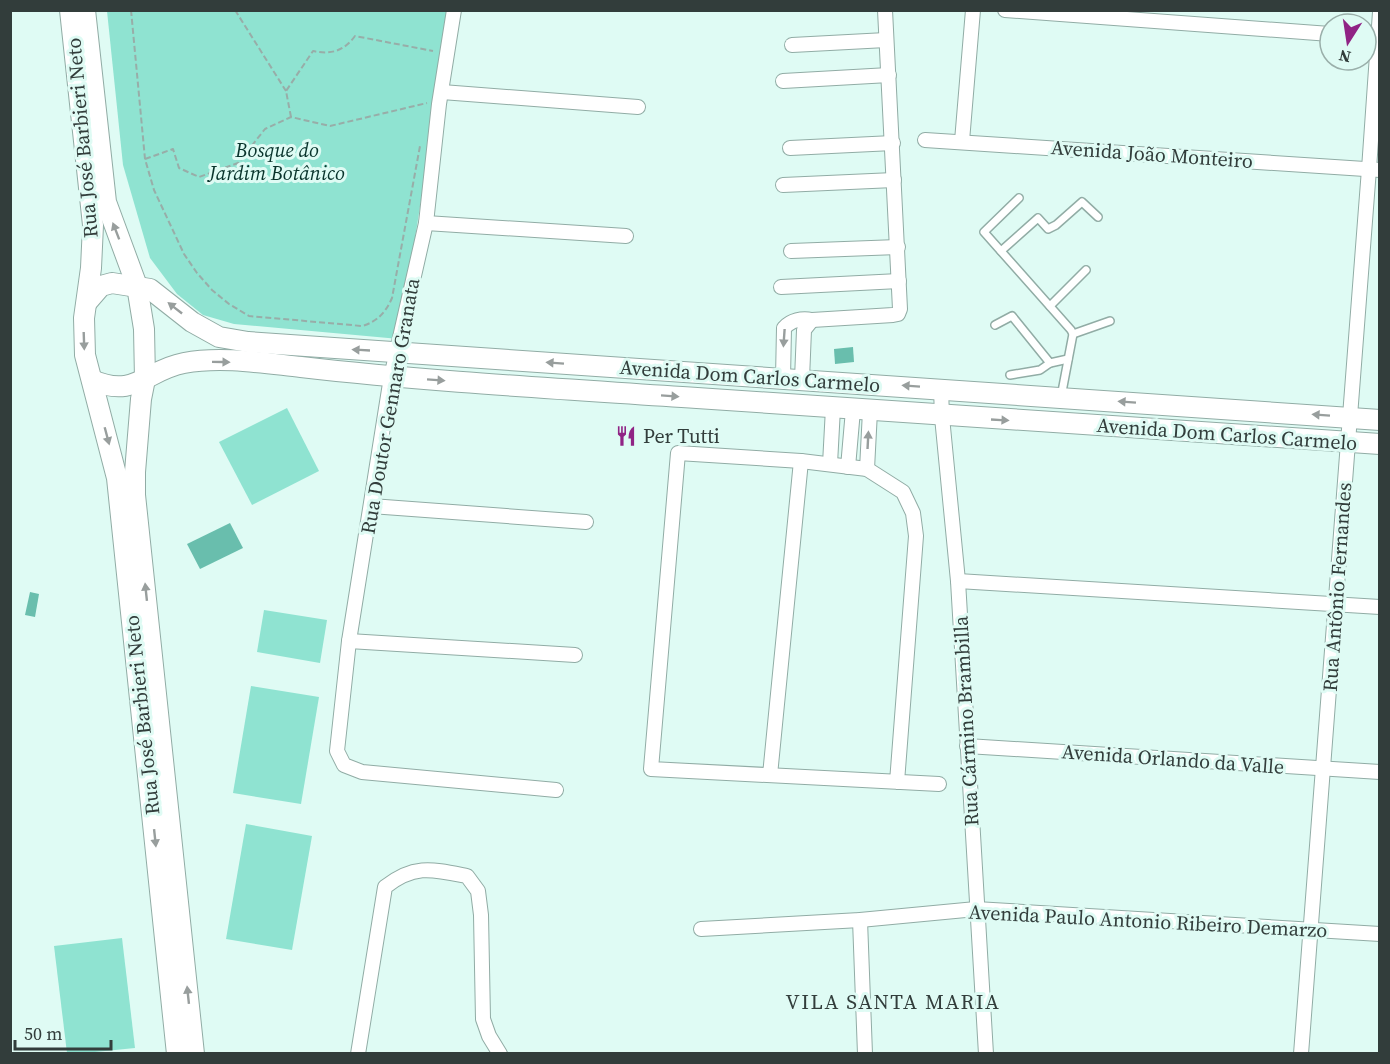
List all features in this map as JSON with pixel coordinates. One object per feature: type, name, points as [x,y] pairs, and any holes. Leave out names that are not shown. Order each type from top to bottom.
[{"type":"street","name":"Rua José Barbieri Neto","points":[[70,10],[93,225],[83,337],[85,355],[117,478],[177,1053]]},
{"type":"street","name":"Rua José Barbieri Neto","points":[[85,10],[106,201],[137,286],[144,329],[145,379],[141,399],[135,495],[194,1053]]},
{"type":"street","name":"Rua Doutor Gennaro Granata","points":[[454,10],[439,104],[426,223],[391,377],[349,641],[337,751],[344,765],[362,772],[556,790]]},
{"type":"street","points":[[792,378],[784,328],[794,321],[898,314],[900,309],[885,10]]},
{"type":"street","points":[[962,141],[973,10]]},
{"type":"street","points":[[1005,10],[1318,33]]},
{"type":"street","points":[[792,45],[886,40]]},
{"type":"street","name":"Rua Antônio Fernandes","points":[[1301,1053],[1337,603],[1347,442],[1375,170],[1374,72]]},
{"type":"street","points":[[783,81],[889,75]]},
{"type":"street","points":[[442,92],[638,107]]},
{"type":"street","name":"Avenida João Monteiro","points":[[925,140],[1375,170]]},
{"type":"street","points":[[790,148],[893,143]]},
{"type":"street","points":[[783,185],[894,180]]},
{"type":"street","points":[[426,223],[626,236]]},
{"type":"street","points":[[791,251],[898,247]]},
{"type":"street","points":[[781,287],[899,281]]},
{"type":"street","points":[[88,300],[100,286],[112,283],[137,286]]},
{"type":"street","name":"Avenida Dom Carlos Carmelo","points":[[137,286],[150,289],[192,322],[219,337],[248,342],[1061,396],[1380,420]]},
{"type":"street","points":[[792,378],[804,329],[812,320]]},
{"type":"street","name":"Avenida Dom Carlos Carmelo","points":[[92,380],[104,385],[133,386],[182,363],[215,361],[279,364],[391,377],[942,417],[1380,444]]},
{"type":"street","points":[[612,392],[614,366]]},
{"type":"street","name":"Rua Cármino Brambilla","points":[[941,388],[958,581],[986,1053]]},
{"type":"street","points":[[1167,430],[1168,405]]},
{"type":"street","points":[[830,464],[852,409]]},
{"type":"street","points":[[848,466],[852,409]]},
{"type":"street","points":[[852,409],[867,469]]},
{"type":"street","points":[[897,782],[916,536],[913,513],[903,492],[867,469],[801,461],[678,453],[651,769],[770,775],[897,782],[939,784]]},
{"type":"street","points":[[770,775],[801,461]]},
{"type":"street","points":[[371,506],[586,522]]},
{"type":"street","points":[[958,581],[1380,607]]},
{"type":"street","points":[[349,641],[575,655]]},
{"type":"street","name":"Avenida Orlando da Valle","points":[[967,746],[1380,772]]},
{"type":"street","points":[[358,1053],[385,887],[398,877],[416,870],[467,876],[478,891],[481,915],[483,1019],[489,1036],[500,1053]]},
{"type":"street","name":"Avenida Paulo Antonio Ribeiro Demarzo","points":[[701,929],[860,920],[976,909],[1380,934]]},
{"type":"street","points":[[860,920],[865,1053]]},
{"type":"lane","points":[[1019,198],[984,232],[1073,334],[1061,396]]},
{"type":"lane","points":[[1001,251],[1038,218],[1048,229],[1056,225],[1082,202],[1098,217]]},
{"type":"lane","points":[[1050,306],[1086,270]]},
{"type":"lane","points":[[995,325],[1012,316],[1050,363]]},
{"type":"lane","points":[[1073,334],[1110,321]]},
{"type":"lane","points":[[1010,375],[1040,370],[1050,363],[1068,359]]},
{"type":"path","points":[[131,10],[145,159],[154,189],[184,254],[196,273],[212,290],[249,316],[362,326],[379,318],[387,309],[392,298],[402,251]]},
{"type":"path","points":[[235,10],[286,91],[291,117]]},
{"type":"path","points":[[286,91],[313,51],[335,52],[348,46],[355,36],[436,51]]},
{"type":"path","points":[[145,159],[173,149],[179,168],[199,177],[238,163],[265,129],[291,117],[330,126],[427,102]]},
{"type":"green space","name":"Bosque do Jardim Botânico","points":[[107,11],[451,11],[399,339],[234,324],[203,315],[177,294],[150,258],[123,165]]},
{"type":"green space","points":[[287,408],[319,471],[252,505],[219,442]]},
{"type":"green space","points":[[264,610],[327,620],[320,663],[257,652]]},
{"type":"green space","points":[[251,686],[319,697],[301,804],[233,793]]},
{"type":"green space","points":[[246,824],[312,836],[292,950],[226,939]]},
{"type":"green space","points":[[122,938],[135,1048],[67,1053],[54,946]]},
{"type":"shaded area","points":[[853,347],[854,362],[835,364],[834,349]]},
{"type":"shaded area","points":[[230,523],[243,548],[200,569],[187,544]]},
{"type":"shaded area","points":[[30,592],[39,594],[35,617],[25,615]]},
{"type":"place","name":"Per Tutti","points":[[626,436]]},
{"type":"district","name":"VILA SANTA MARIA","points":[[893,1001]]}]
